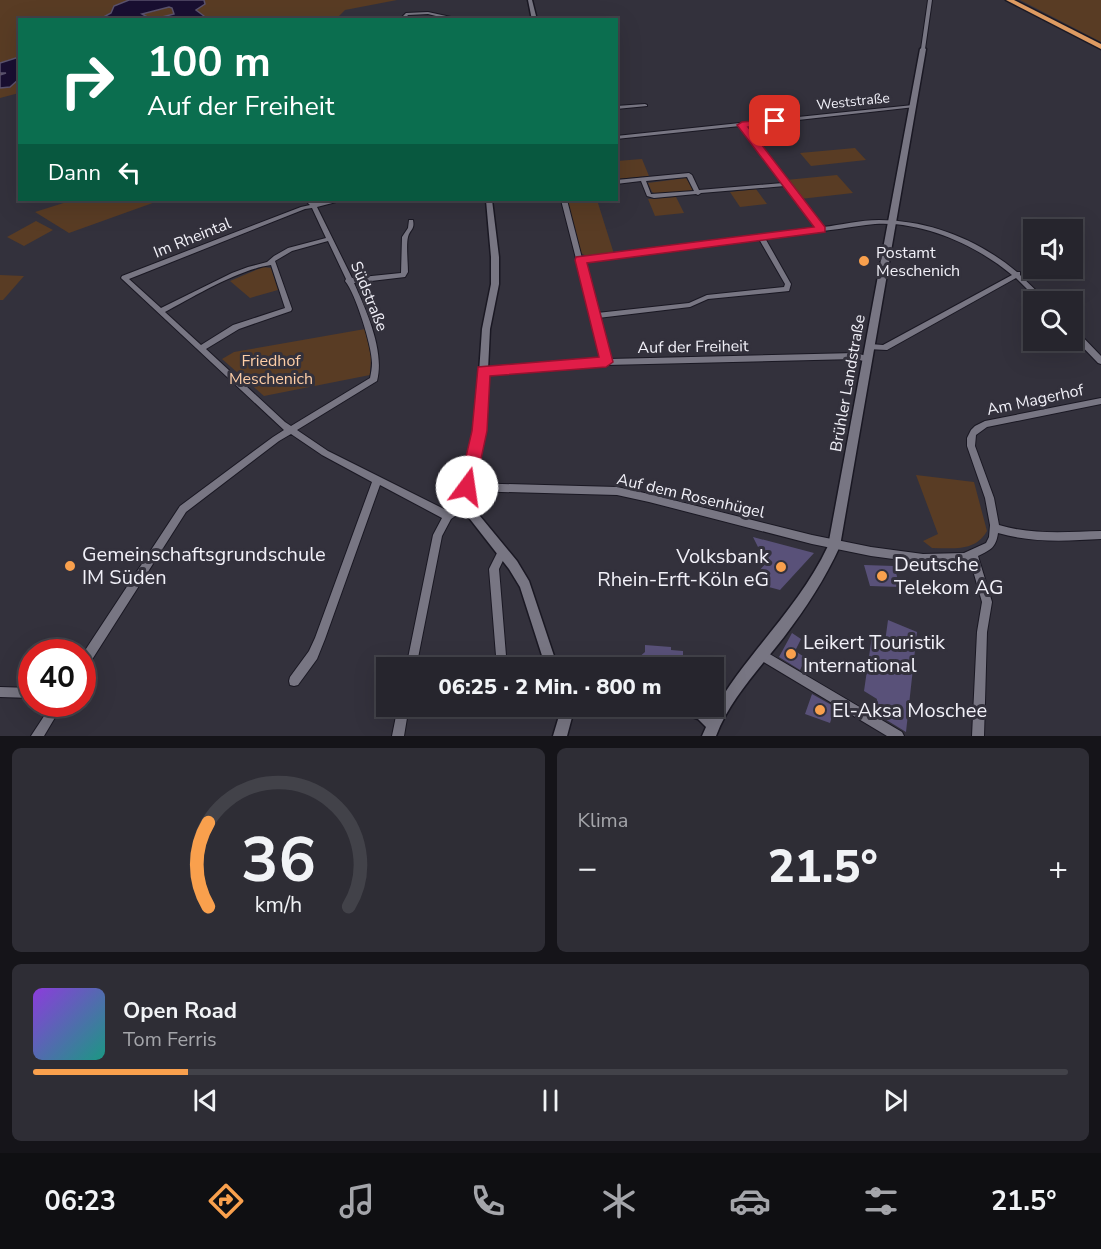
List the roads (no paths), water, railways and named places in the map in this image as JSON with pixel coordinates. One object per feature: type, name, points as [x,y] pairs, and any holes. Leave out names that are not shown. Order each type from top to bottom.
[{"type":"highway","points":[[1009,0],[1101,47]]},
{"type":"street","points":[[530,0],[534,18]]},
{"type":"street","name":"Brühler Landstraße","points":[[711,730],[761,654],[808,596],[824,570],[834,546],[893,222],[930,0]]},
{"type":"street","points":[[404,18],[411,13],[428,13],[446,18]]},
{"type":"street","points":[[618,108],[645,105]]},
{"type":"street","name":"Weststraße","points":[[618,138],[913,106]]},
{"type":"street","points":[[742,125],[821,229]]},
{"type":"street","points":[[618,182],[689,176],[698,193]]},
{"type":"street","points":[[643,179],[651,196],[785,184]]},
{"type":"street","points":[[413,657],[438,535],[448,516],[464,505],[480,431],[486,329],[495,284],[495,257],[489,201]]},
{"type":"street","points":[[564,201],[606,362]]},
{"type":"street","name":"Südstraße","points":[[291,430],[374,379],[376,364],[366,320],[311,202]]},
{"type":"street","name":"Im Rheintal","points":[[162,311],[124,278],[311,202]]},
{"type":"street","points":[[348,281],[403,275],[405,272],[405,237],[411,228],[411,221]]},
{"type":"street","points":[[580,260],[893,222],[965,240],[1018,274],[1034,291]]},
{"type":"street","points":[[595,316],[690,305],[707,297],[787,289],[788,284],[761,237]]},
{"type":"street","points":[[329,239],[276,257],[270,262],[196,292],[162,311],[291,430],[325,453],[448,516]]},
{"type":"street","points":[[202,348],[237,327],[289,309],[279,275],[270,262]]},
{"type":"street","points":[[870,347],[884,348],[1018,274]]},
{"type":"street","points":[[1083,342],[1101,361]]},
{"type":"street","name":"Auf der Freiheit","points":[[483,371],[606,362],[855,356],[868,359]]},
{"type":"street","name":"Am Magerhof","points":[[996,528],[994,514],[971,447],[970,438],[976,429],[985,424],[1101,400]]},
{"type":"street","points":[[96,643],[183,509],[291,430]]},
{"type":"street","points":[[294,681],[313,654],[320,639],[377,481]]},
{"type":"street","name":"Auf dem Rosenhügel","points":[[467,487],[615,490],[834,546]]},
{"type":"street","points":[[464,505],[513,566],[529,593],[549,657]]},
{"type":"street","points":[[834,546],[883,554],[949,558],[973,556],[984,552],[990,545],[996,528],[1007,532],[1036,535],[1101,535]]},
{"type":"street","points":[[501,657],[494,569],[502,552]]},
{"type":"street","points":[[973,556],[987,602],[982,632],[978,736]]},
{"type":"street","points":[[761,654],[898,736]]},
{"type":"street","points":[[0,692],[18,693]]},
{"type":"street","points":[[37,736],[49,717]]},
{"type":"street","points":[[398,736],[402,717]]},
{"type":"street","points":[[560,736],[566,717]]},
{"type":"place","name":"Postamt Meschenich","points":[[864,261]]},
{"type":"place","name":"Gemeinschaftsgrundschule IM Süden","points":[[70,566]]},
{"type":"place","name":"Volksbank Rhein-Erft-Köln eG","points":[[781,567]]},
{"type":"place","name":"Deutsche Telekom AG","points":[[882,576]]},
{"type":"place","name":"Leikert Touristik International","points":[[791,654]]},
{"type":"place","name":"El-Aksa Moschee","points":[[820,710]]},
{"type":"park label","name":"Friedhof Meschenich","points":[[271,369]]}]
